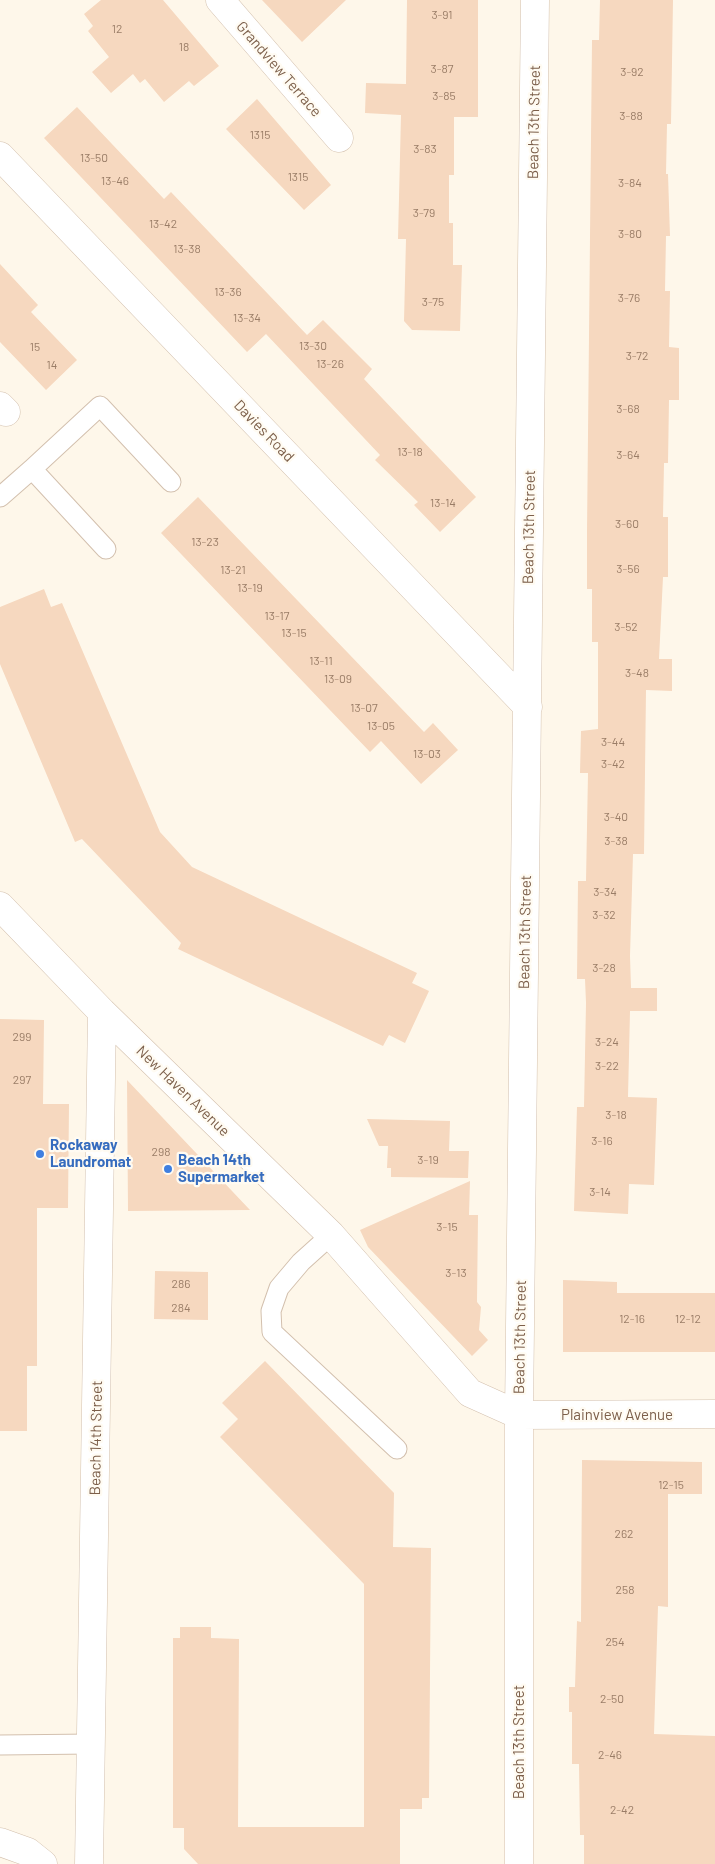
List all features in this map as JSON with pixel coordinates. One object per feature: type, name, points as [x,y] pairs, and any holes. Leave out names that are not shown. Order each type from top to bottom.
[{"type":"street","name":"Grandview Terrace","points":[[220,0],[339,138]]},
{"type":"street","name":"Beach 13th Street","points":[[519,1864],[519,1415],[535,0]]},
{"type":"street","name":"Davies Road","points":[[0,156],[528,706]]},
{"type":"street","name":"New Haven Avenue","points":[[0,906],[102,1012],[331,1235],[470,1393],[519,1415]]},
{"type":"street","name":"Beach 14th Street","points":[[89,1864],[102,1012]]},
{"type":"street","name":"Plainview Avenue","points":[[519,1415],[715,1414]]},
{"type":"street","points":[[0,1842],[28,1852],[43,1864]]},
{"type":"lane","points":[[0,497],[100,406],[172,482]]},
{"type":"lane","points":[[32,469],[106,548]]},
{"type":"lane","points":[[331,1235],[301,1262],[279,1288],[271,1311],[272,1332],[397,1449]]},
{"type":"lane","points":[[0,1745],[92,1744]]},
{"type":"building","points":[[101,0],[163,0],[219,66],[194,86],[189,81],[164,102],[145,79],[140,83],[133,74],[111,93],[92,72],[109,57],[88,31],[93,26],[84,14]]},
{"type":"building","points":[[262,0],[346,0],[302,42]]},
{"type":"building","points":[[407,0],[478,0],[478,117],[454,117],[454,175],[449,175],[449,223],[453,223],[453,265],[462,265],[460,331],[412,330],[404,321],[406,239],[398,239],[401,115],[365,113],[366,83],[406,84]]},
{"type":"building","points":[[600,0],[673,0],[671,124],[667,124],[666,174],[668,174],[670,236],[666,236],[665,291],[670,291],[669,347],[679,348],[679,400],[669,400],[668,463],[664,463],[663,517],[668,517],[668,577],[663,577],[659,659],[672,659],[672,691],[646,690],[644,854],[633,854],[630,956],[631,988],[657,988],[657,1011],[630,1011],[628,1097],[657,1098],[654,1185],[629,1184],[628,1214],[574,1211],[577,1107],[584,1107],[586,1003],[585,979],[577,979],[578,881],[586,881],[588,773],[580,773],[581,731],[598,729],[598,642],[592,642],[592,589],[587,589],[587,532],[592,40],[599,40]]},
{"type":"building","points":[[257,99],[331,185],[304,210],[226,129]]},
{"type":"building","points":[[77,107],[164,199],[171,192],[307,335],[323,320],[372,369],[364,379],[476,497],[440,532],[414,505],[418,502],[375,460],[380,455],[266,334],[247,352],[44,138]]},
{"type":"building","points":[[0,264],[38,305],[31,312],[77,360],[46,390],[0,342]]},
{"type":"building","points":[[198,497],[424,732],[433,723],[458,750],[421,784],[381,741],[370,752],[161,533]]},
{"type":"building","points":[[44,589],[51,607],[62,603],[160,832],[192,867],[417,973],[412,983],[429,991],[405,1043],[389,1035],[383,1046],[178,949],[181,943],[82,839],[75,842],[0,664],[0,607]]},
{"type":"building","points":[[0,1019],[44,1020],[43,1104],[69,1104],[68,1208],[37,1208],[37,1366],[27,1366],[27,1431],[0,1431]]},
{"type":"building","points":[[127,1080],[250,1210],[128,1211]]},
{"type":"building","points":[[367,1119],[450,1121],[449,1151],[469,1151],[468,1178],[391,1177],[391,1168],[387,1168],[388,1146],[379,1146]]},
{"type":"building","points":[[470,1181],[469,1215],[478,1215],[477,1302],[481,1307],[479,1330],[488,1340],[472,1356],[368,1247],[360,1230]]},
{"type":"building","points":[[155,1271],[208,1272],[208,1320],[154,1319]]},
{"type":"building","points":[[563,1280],[617,1282],[617,1293],[715,1293],[715,1352],[563,1352]]},
{"type":"building","points":[[265,1361],[394,1493],[393,1547],[431,1548],[429,1798],[422,1798],[422,1809],[400,1809],[400,1864],[198,1864],[184,1849],[184,1828],[173,1828],[173,1638],[180,1638],[180,1627],[211,1627],[211,1638],[239,1639],[238,1827],[364,1827],[364,1584],[220,1437],[238,1419],[222,1403]]},
{"type":"building","points":[[582,1460],[702,1462],[702,1494],[668,1494],[668,1607],[658,1606],[654,1734],[715,1736],[715,1864],[584,1864],[584,1835],[580,1835],[579,1764],[572,1764],[572,1712],[569,1712],[569,1687],[575,1687],[577,1621],[581,1622]]},
{"type":"place","name":"Rockaway Laundromat","points":[[40,1154]]},
{"type":"place","name":"Beach 14th Supermarket","points":[[168,1169]]}]
